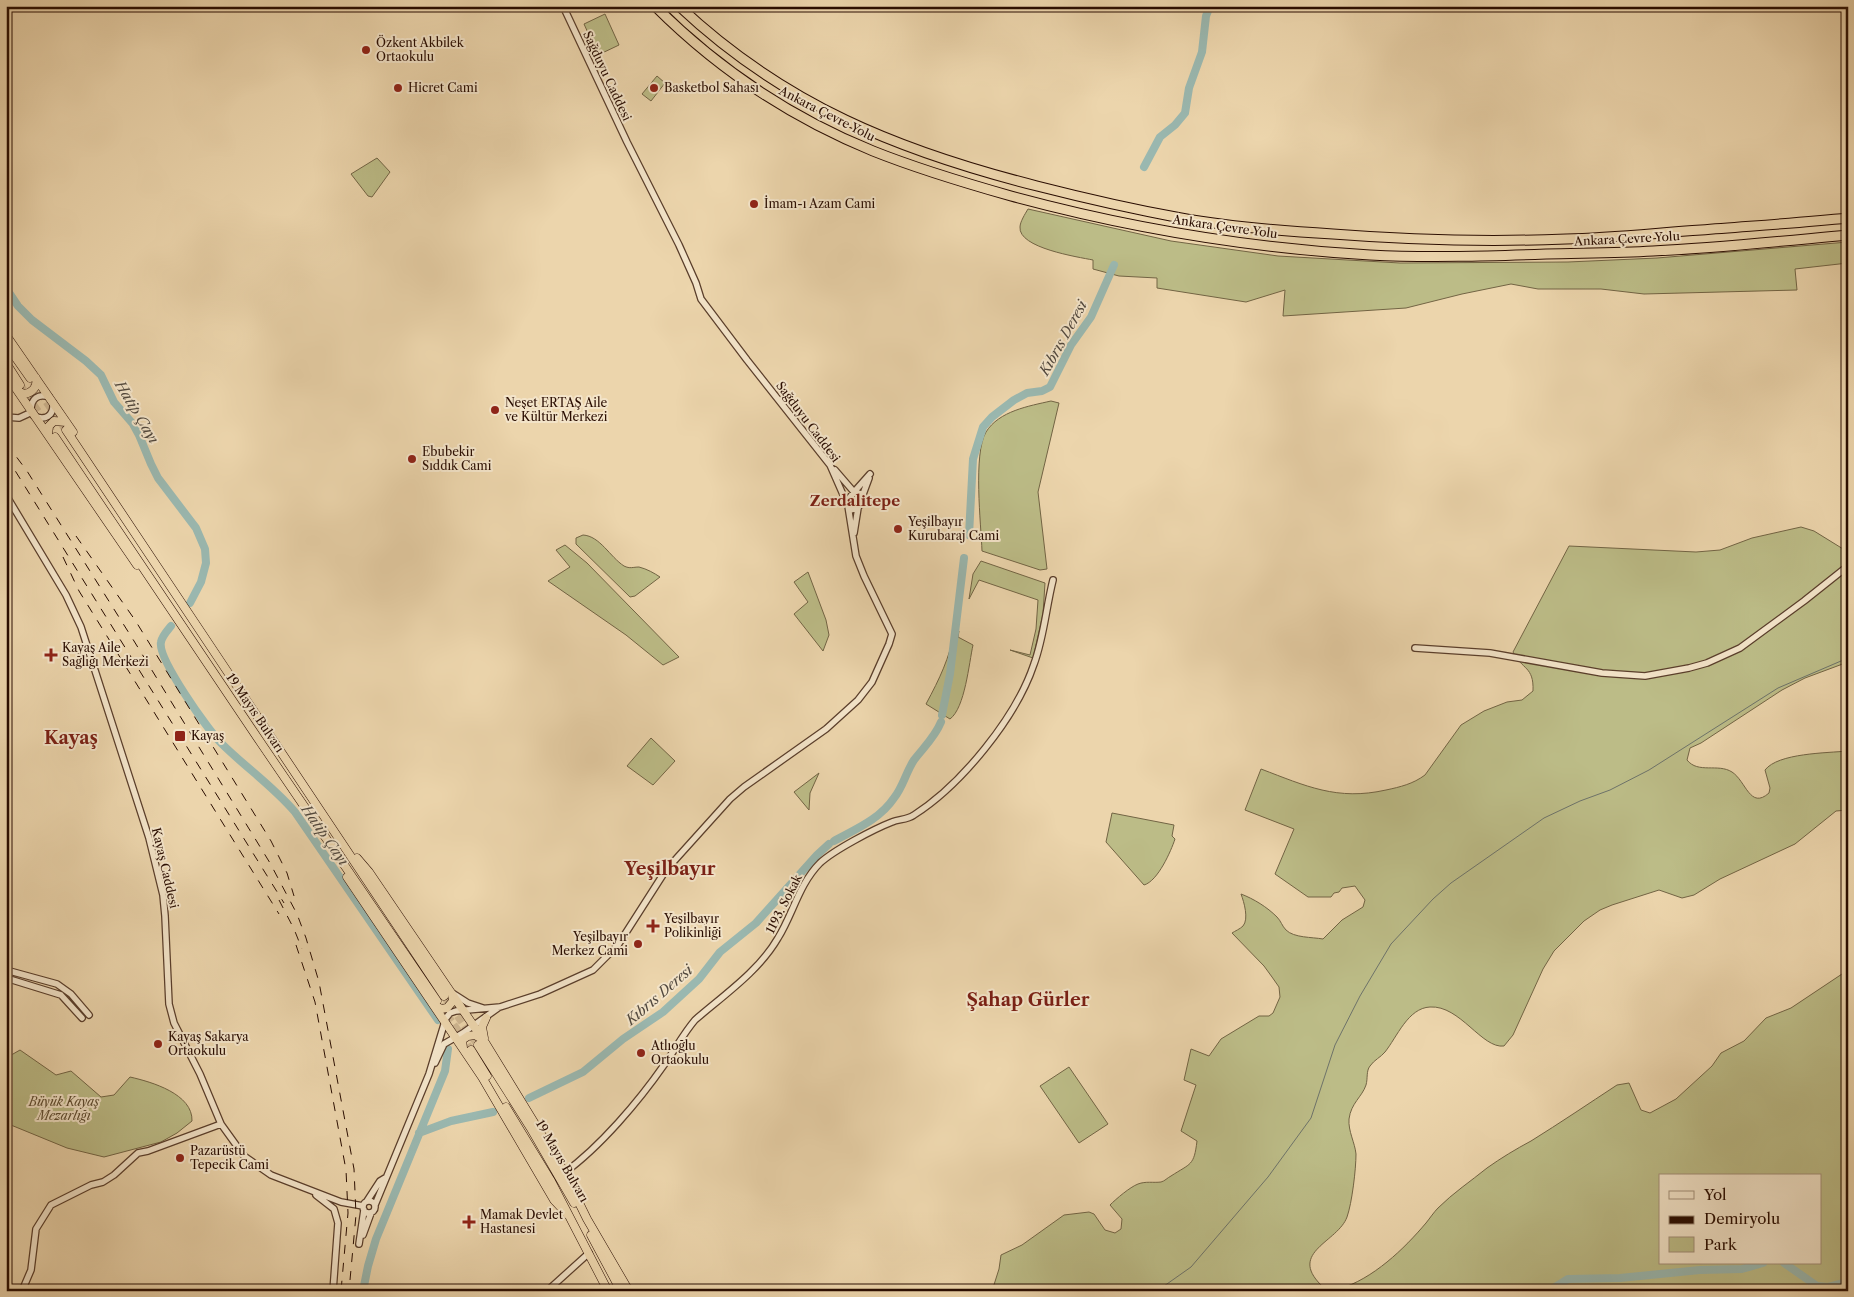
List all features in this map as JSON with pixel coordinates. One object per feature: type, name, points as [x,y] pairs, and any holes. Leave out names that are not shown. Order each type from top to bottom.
[{"type":"highway","name":"Ankara Çevre Yolu","points":[[655,6],[732,74],[763,94],[834,133],[874,151],[969,184],[1055,208],[1174,234],[1278,248],[1406,257],[1656,251],[1848,235]]},
{"type":"highway","name":"Ankara Çevre Yolu","points":[[679,6],[710,34],[771,79],[808,102],[887,139],[1015,180],[1181,218],[1286,231],[1402,239],[1566,239],[1848,218]]},
{"type":"highway","points":[[6,335],[36,384],[31,392],[24,394],[6,374]]},
{"type":"highway","points":[[6,344],[33,378]]},
{"type":"highway","points":[[6,363],[19,388]]},
{"type":"highway","name":"19 Mayıs Bulvarı","points":[[33,378],[51,400],[171,587],[330,826],[369,872],[442,999],[445,1022],[455,1038],[467,1051],[554,1200],[568,1216],[608,1291]]},
{"type":"highway","name":"19 Mayıs Bulvarı","points":[[19,388],[32,413],[52,436],[177,615],[261,743],[320,827],[342,870],[442,999]]},
{"type":"highway","points":[[52,436],[49,426],[54,421],[66,426]]},
{"type":"highway","points":[[442,999],[462,1010],[473,1026],[482,1045],[564,1173],[629,1291]]},
{"type":"highway","points":[[482,1045],[482,1030],[486,1018]]},
{"type":"highway","points":[[467,1051],[462,1045],[462,1040],[468,1036],[475,1035],[480,1037],[482,1045]]},
{"type":"highway","name":"19 Mayıs Bulvarı","points":[[482,1045],[621,1291]]},
{"type":"street","name":"Sağduyu Caddesi","points":[[500,1007],[540,994],[593,970],[618,946],[666,870],[730,799],[826,729],[858,700],[872,682],[892,634],[856,556],[848,506],[830,465],[701,299],[679,245],[627,142],[563,6]]},
{"type":"street","points":[[42,396],[51,400],[53,411],[48,417],[41,418],[32,413],[31,405],[35,398],[42,396]]},
{"type":"street","points":[[6,416],[19,418],[32,413]]},
{"type":"street","points":[[830,465],[854,492],[862,497]]},
{"type":"street","points":[[854,538],[858,508],[870,474],[848,500],[850,510],[858,508]]},
{"type":"street","name":"Kayaş Caddesi","points":[[6,495],[66,595],[81,627],[148,838],[163,895],[166,916],[171,1014],[177,1032],[200,1074],[221,1124],[244,1156],[271,1175],[341,1202],[364,1206]]},
{"type":"street","points":[[1415,648],[1490,653],[1602,673],[1628,675],[1645,676],[1689,668],[1708,663],[1740,648],[1848,566]]},
{"type":"street","name":"1193. Sokak","points":[[564,1173],[602,1139],[644,1092],[695,1020],[752,970],[768,952],[779,937],[804,884],[814,869],[831,854],[840,849],[893,822],[912,817],[954,783],[989,744],[1011,711],[1032,671],[1041,639],[1053,580]]},
{"type":"street","points":[[6,970],[57,984],[70,994],[89,1015]]},
{"type":"street","points":[[6,978],[61,995],[82,1018]]},
{"type":"street","points":[[442,999],[468,1003],[485,1009]]},
{"type":"street","points":[[429,1074],[445,1022],[450,1013],[462,1010],[500,1007]]},
{"type":"street","points":[[386,1176],[380,1181],[364,1206],[360,1244],[371,1213],[375,1209],[386,1176],[429,1074],[444,1044],[500,1007]]},
{"type":"street","points":[[444,1044],[455,1043],[467,1051]]},
{"type":"street","points":[[22,1291],[24,1282],[31,1270],[36,1229],[51,1205],[83,1188],[103,1182],[119,1171],[138,1153],[221,1124]]},
{"type":"street","points":[[315,1193],[334,1209],[338,1223],[333,1291]]},
{"type":"street","points":[[364,1206],[371,1201],[375,1205]]},
{"type":"street","points":[[364,1206],[367,1213],[371,1213]]},
{"type":"street","points":[[547,1291],[588,1253]]},
{"type":"green space","points":[[605,14],[619,45],[598,55],[584,24]]},
{"type":"green space","name":"Basketbol Sahası","points":[[657,76],[665,83],[651,101],[642,94]]},
{"type":"green space","points":[[377,158],[390,172],[372,197],[368,196],[351,174]]},
{"type":"green space","points":[[1028,209],[1171,241],[1278,256],[1400,263],[1568,262],[1657,258],[1848,242],[1848,263],[1795,269],[1797,290],[1644,294],[1601,289],[1538,289],[1511,284],[1406,308],[1283,316],[1285,290],[1246,302],[1157,288],[1157,278],[1119,276],[1093,269],[1093,260],[1063,254],[1038,246],[1028,241],[1022,234],[1020,227]]},
{"type":"green space","points":[[1051,401],[1059,403],[1038,492],[1047,569],[1040,570],[982,551],[979,490],[980,456],[986,432],[999,419],[1006,414]]},
{"type":"green space","points":[[1801,527],[1814,531],[1848,552],[1848,662],[1805,678],[1782,690],[1701,743],[1690,748],[1687,760],[1697,767],[1721,768],[1732,772],[1749,792],[1757,798],[1769,793],[1770,788],[1765,770],[1771,764],[1791,757],[1848,751],[1848,810],[1836,811],[1795,844],[1720,879],[1694,895],[1682,898],[1659,890],[1600,910],[1584,921],[1554,951],[1543,969],[1513,1035],[1504,1046],[1487,1041],[1461,1019],[1441,1008],[1430,1007],[1415,1012],[1404,1024],[1385,1052],[1369,1068],[1366,1085],[1350,1113],[1350,1128],[1356,1154],[1351,1203],[1342,1226],[1318,1248],[1312,1256],[1310,1264],[1312,1274],[1321,1285],[1330,1290],[1339,1289],[1364,1278],[1398,1253],[1450,1197],[1503,1157],[1617,1085],[1629,1083],[1641,1110],[1650,1113],[1676,1099],[1712,1066],[1721,1053],[1744,1041],[1766,1018],[1791,1008],[1848,970],[1848,1291],[992,1291],[1001,1255],[1022,1245],[1064,1215],[1089,1212],[1094,1214],[1105,1230],[1115,1233],[1121,1229],[1122,1219],[1110,1205],[1113,1202],[1127,1190],[1138,1184],[1164,1181],[1193,1160],[1197,1141],[1181,1131],[1196,1085],[1184,1080],[1191,1049],[1209,1056],[1221,1039],[1259,1016],[1269,1016],[1273,1013],[1280,997],[1279,987],[1264,966],[1232,933],[1243,926],[1246,919],[1245,906],[1241,894],[1269,910],[1289,933],[1323,939],[1342,920],[1363,907],[1365,900],[1355,886],[1342,888],[1331,897],[1308,897],[1275,874],[1294,829],[1245,810],[1261,769],[1307,786],[1337,793],[1368,793],[1396,788],[1416,781],[1425,775],[1461,725],[1484,711],[1507,702],[1522,700],[1533,691],[1532,677],[1513,652],[1569,546],[1696,552],[1720,550],[1752,538]]},
{"type":"green space","points":[[583,535],[595,539],[624,566],[630,568],[639,567],[660,577],[635,596],[630,597],[576,544],[576,538]]},
{"type":"green space","points":[[565,545],[587,563],[679,657],[663,665],[626,635],[548,581],[570,567],[556,550]]},
{"type":"green space","points":[[981,561],[1045,583],[1043,614],[1033,658],[1010,650],[1030,655],[1036,629],[1038,600],[979,580],[969,599],[973,574]]},
{"type":"green space","points":[[808,572],[826,620],[829,635],[823,651],[794,614],[808,602],[794,582]]},
{"type":"green space","points":[[955,630],[959,631],[958,637],[973,645],[963,695],[955,713],[950,719],[926,704],[944,668]]},
{"type":"green space","points":[[651,738],[675,761],[653,785],[627,766]]},
{"type":"green space","points":[[819,773],[810,793],[809,810],[794,792]]},
{"type":"green space","points":[[1112,813],[1174,825],[1172,836],[1175,839],[1167,858],[1154,878],[1144,885],[1106,842]]},
{"type":"green space","name":"Büyük Kayaş Mezarlığı","points":[[20,1050],[56,1075],[71,1071],[101,1097],[114,1095],[130,1077],[160,1086],[186,1103],[191,1112],[192,1121],[177,1133],[161,1142],[104,1157],[67,1148],[6,1123],[6,1058]]},
{"type":"green space","points":[[1069,1067],[1108,1124],[1079,1143],[1040,1086]]},
{"type":"waterway","name":"Kıbrıs Deresi","points":[[1144,167],[1160,137],[1175,125],[1185,113],[1189,88],[1202,52],[1206,16],[1210,6]]},
{"type":"waterway","name":"Kıbrıs Deresi","points":[[969,535],[973,459],[983,427],[992,417],[1014,400],[1027,393],[1042,391],[1050,387],[1071,345],[1091,317],[1114,265]]},
{"type":"waterway","name":"Hatip Çayı","points":[[6,288],[18,306],[32,320],[86,361],[101,375],[114,402],[133,424],[158,478],[196,528],[205,549],[206,563],[201,582],[190,603]]},
{"type":"waterway","name":"Kıbrıs Deresi","points":[[942,715],[950,674],[964,558]]},
{"type":"waterway","name":"Hatip Çayı","points":[[171,626],[161,642],[162,650],[175,678],[195,710],[221,743],[278,794],[295,812],[438,1020]]},
{"type":"waterway","points":[[1157,1291],[1191,1267],[1268,1177],[1311,1118],[1335,1045],[1360,996],[1391,944],[1433,899],[1451,883],[1544,818],[1580,801],[1610,790],[1649,770],[1778,688],[1848,658]]},
{"type":"waterway","name":"Kıbrıs Deresi","points":[[834,841],[867,823],[882,812],[897,794],[914,760],[941,722]]},
{"type":"waterway","name":"Kıbrıs Deresi","points":[[529,1098],[583,1072],[623,1039],[663,1012],[699,979],[720,952],[756,923],[829,844]]},
{"type":"waterway","name":"Hatip Çayı","points":[[363,1291],[376,1239],[445,1071],[448,1049]]},
{"type":"waterway","name":"Kıbrıs Deresi","points":[[419,1133],[451,1121],[493,1112]]},
{"type":"waterway","points":[[1549,1291],[1568,1279],[1620,1278],[1700,1270],[1742,1269],[1760,1264]]},
{"type":"waterway","points":[[1785,1264],[1817,1286],[1828,1287],[1848,1282]]},
{"type":"tunnel","points":[[33,382],[66,430]]},
{"type":"tunnel","points":[[20,385],[55,437]]},
{"type":"tunnel","points":[[444,996],[478,1045]]},
{"type":"tunnel","points":[[440,1005],[471,1050]]},
{"type":"railway","points":[[6,443],[27,471],[134,641],[270,863],[297,914],[319,982],[354,1169],[356,1215],[349,1291]]},
{"type":"railway","points":[[6,456],[284,903]]},
{"type":"railway","points":[[76,536],[135,620],[271,841],[287,873],[294,896]]},
{"type":"railway","points":[[63,557],[79,591],[279,914]]},
{"type":"railway","points":[[279,900],[302,949]]},
{"type":"railway","points":[[296,945],[315,1002],[346,1170],[348,1213],[341,1291]]},
{"type":"place","name":"Özkent Akbilek Ortaokulu","points":[[366,50]]},
{"type":"place","name":"Hicret Cami","points":[[398,88]]},
{"type":"place","name":"Basketbol Sahası","points":[[654,88]]},
{"type":"place","name":"İmam-ı Azam Cami","points":[[754,204]]},
{"type":"place","name":"Neşet ERTAŞ Aile ve Kültür Merkezi","points":[[495,410]]},
{"type":"place","name":"Ebubekir Sıddık Cami","points":[[412,459]]},
{"type":"place","name":"Yeşilbayır Kurubaraj Cami","points":[[898,529]]},
{"type":"place","name":"Kayaş Aile Sağlığı Merkezi","points":[[51,655]]},
{"type":"place","name":"Kayaş","points":[[180,736]]},
{"type":"place","name":"Yeşilbayır Polikinliği","points":[[653,926]]},
{"type":"place","name":"Yeşilbayır Merkez Cami","points":[[638,944]]},
{"type":"place","name":"Kayaş Sakarya Ortaokulu","points":[[158,1044]]},
{"type":"place","name":"Atlıoğlu Ortaokulu","points":[[641,1053]]},
{"type":"place","name":"Pazarüstü Tepecik Cami","points":[[180,1158]]},
{"type":"place","name":"Mamak Devlet Hastanesi","points":[[469,1222]]},
{"type":"district","name":"Zerdalitepe","points":[[855,501]]},
{"type":"district","name":"Kayaş","points":[[71,738]]},
{"type":"district","name":"Yeşilbayır","points":[[670,869]]},
{"type":"district","name":"Şahap Gürler","points":[[1028,1000]]}]
